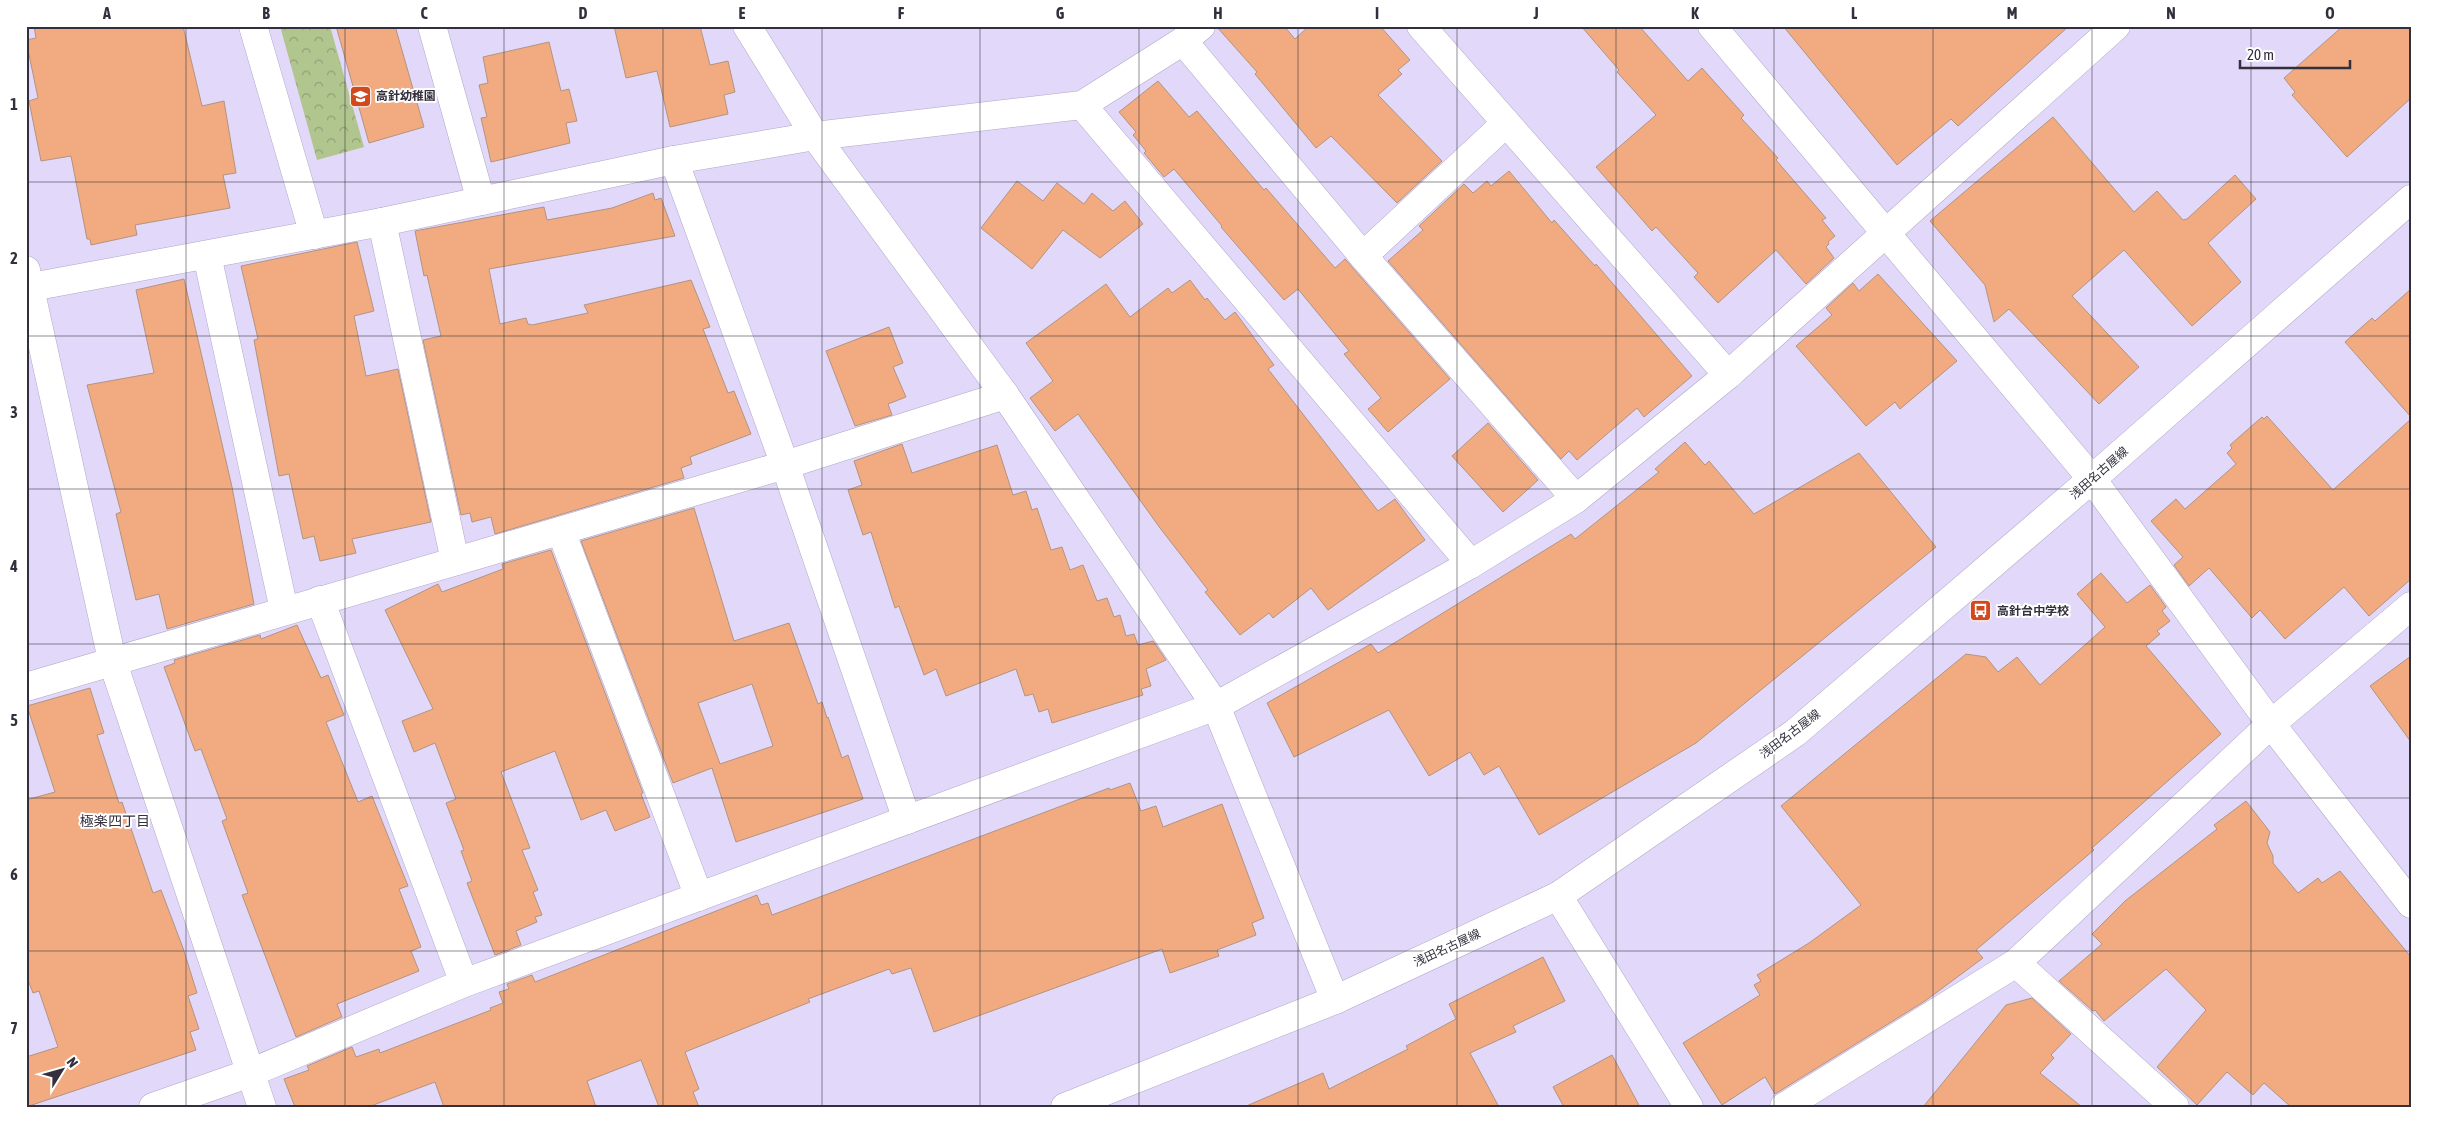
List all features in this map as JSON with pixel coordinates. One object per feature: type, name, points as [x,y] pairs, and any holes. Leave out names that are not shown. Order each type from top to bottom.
[{"type":"street","points":[[253,26],[314,235]]},
{"type":"street","points":[[432,26],[481,201]]},
{"type":"street","points":[[747,26],[815,136],[1005,395],[1216,706],[1335,1000]]},
{"type":"street","points":[[1421,26],[1728,375]]},
{"type":"street","points":[[1712,26],[1884,234],[2092,479],[2271,724],[2411,904]]},
{"type":"street","points":[[153,1107],[250,1073],[464,982],[1216,706],[1471,564],[1576,499],[1728,375],[2116,26]]},
{"type":"street","points":[[262,1107],[112,660],[28,282],[207,255],[382,222],[674,160],[815,136],[1082,105],[1192,34],[1363,256],[1576,499]]},
{"type":"street","points":[[1082,105],[1471,564]]},
{"type":"street","points":[[1363,256],[1506,123]]},
{"type":"street","points":[[674,160],[785,465],[907,820]]},
{"type":"street","name":"浅田名古屋線","points":[[1065,1107],[1335,1000],[1558,896],[1795,733],[2092,479],[2411,199]]},
{"type":"street","points":[[382,222],[455,561]]},
{"type":"street","points":[[207,255],[284,610]]},
{"type":"street","points":[[26,687],[112,660],[785,465],[1005,395]]},
{"type":"street","points":[[561,531],[699,897]]},
{"type":"street","points":[[320,600],[464,982]]},
{"type":"street","points":[[1784,1107],[2016,963],[2271,724],[2411,606]]},
{"type":"street","points":[[1558,896],[1689,1107]]},
{"type":"street","points":[[2016,963],[2175,1107]]},
{"type":"green space","points":[[280,26],[330,26],[364,147],[317,160]]},
{"type":"building","points":[[34,26],[183,26],[202,106],[224,101],[236,173],[223,175],[230,208],[135,225],[137,235],[91,245],[90,239],[87,239],[71,156],[41,161],[29,101],[38,98],[26,40],[36,38]]},
{"type":"building","points":[[336,26],[395,26],[424,127],[369,143]]},
{"type":"building","points":[[614,26],[700,26],[710,65],[728,61],[735,92],[724,95],[728,114],[670,127],[657,71],[626,78]]},
{"type":"building","points":[[1216,26],[1284,26],[1295,39],[1309,26],[1380,26],[1410,60],[1398,70],[1402,74],[1378,95],[1442,161],[1397,203],[1331,136],[1316,148],[1255,74],[1257,72]]},
{"type":"building","points":[[1581,26],[1639,26],[1688,81],[1702,68],[1744,115],[1741,118],[1778,158],[1776,160],[1826,218],[1822,220],[1835,236],[1828,242],[1829,244],[1826,247],[1834,258],[1806,284],[1776,250],[1718,303],[1694,277],[1698,273],[1656,227],[1652,231],[1596,167],[1656,115],[1617,72],[1619,70]]},
{"type":"building","points":[[1783,26],[2069,26],[1958,126],[1951,119],[1897,165]]},
{"type":"building","points":[[2343,26],[2411,26],[2411,98],[2347,157],[2292,95],[2295,92],[2284,78]]},
{"type":"building","points":[[549,42],[561,91],[569,89],[577,121],[566,123],[570,143],[491,162],[481,118],[487,117],[479,85],[488,83],[483,57]]},
{"type":"building","points":[[1158,81],[1189,117],[1197,111],[1264,190],[1266,188],[1335,268],[1345,259],[1450,379],[1388,432],[1368,409],[1381,398],[1344,354],[1349,351],[1298,289],[1284,300],[1174,169],[1164,177],[1144,153],[1146,151],[1133,135],[1136,132],[1119,112]]},
{"type":"building","points":[[2053,117],[2134,212],[2157,191],[2183,220],[2187,219],[2235,175],[2256,199],[2208,243],[2241,282],[2192,326],[2124,250],[2072,296],[2139,367],[2099,404],[2009,309],[1994,322],[1985,285],[1930,221]]},
{"type":"building","points":[[1509,171],[1552,223],[1554,220],[1595,266],[1596,264],[1692,376],[1644,417],[1637,408],[1577,460],[1569,451],[1561,459],[1388,261],[1423,230],[1419,226],[1464,184],[1473,193],[1487,181],[1491,186]]},
{"type":"building","points":[[1017,181],[1043,201],[1057,183],[1084,204],[1092,193],[1113,211],[1125,201],[1143,224],[1100,258],[1063,230],[1032,269],[981,228]]},
{"type":"building","points":[[653,193],[655,200],[661,198],[675,236],[489,269],[500,324],[526,318],[528,324],[532,325],[588,313],[584,305],[691,280],[710,327],[703,329],[728,393],[734,391],[751,434],[690,457],[692,464],[681,468],[684,478],[495,534],[491,517],[472,522],[470,513],[461,515],[423,340],[441,336],[427,275],[424,276],[415,231],[544,207],[547,220],[612,208]]},
{"type":"building","points":[[357,242],[374,311],[354,316],[366,376],[398,369],[431,522],[352,539],[356,553],[320,561],[314,536],[303,539],[289,474],[279,476],[254,340],[258,339],[241,266]]},
{"type":"building","points":[[1878,274],[1957,361],[1900,409],[1895,402],[1866,426],[1796,346],[1832,315],[1826,308],[1853,283],[1859,291]]},
{"type":"building","points":[[184,279],[232,487],[254,604],[167,629],[159,594],[136,600],[116,514],[121,512],[87,385],[154,373],[136,290]]},
{"type":"building","points":[[1190,280],[1205,300],[1207,298],[1225,320],[1235,312],[1274,365],[1268,369],[1378,511],[1395,499],[1425,540],[1328,610],[1311,588],[1273,618],[1269,613],[1240,635],[1205,592],[1208,590],[1160,528],[1078,414],[1055,431],[1030,398],[1053,381],[1026,343],[1106,284],[1130,317],[1168,288],[1172,293]]},
{"type":"building","points":[[2411,289],[2411,417],[2345,342],[2372,318],[2375,321]]},
{"type":"building","points":[[889,327],[903,363],[893,367],[906,397],[888,404],[892,415],[855,426],[826,351]]},
{"type":"building","points":[[2267,416],[2333,490],[2411,419],[2411,579],[2369,616],[2344,587],[2285,639],[2260,610],[2252,618],[2209,568],[2189,586],[2174,565],[2183,557],[2151,521],[2176,499],[2185,509],[2236,464],[2227,453],[2232,448],[2230,445],[2262,417],[2264,419]]},
{"type":"building","points":[[1488,423],[1538,480],[1503,512],[1452,456]]},
{"type":"building","points":[[1685,442],[1705,465],[1709,461],[1754,514],[1859,453],[1936,547],[1696,743],[1539,835],[1499,766],[1484,775],[1470,752],[1429,776],[1389,710],[1294,757],[1267,703],[1371,644],[1378,653],[1571,534],[1575,539],[1659,472],[1655,469]]},
{"type":"building","points":[[902,444],[912,473],[997,445],[1013,495],[1026,491],[1032,510],[1037,508],[1051,550],[1062,547],[1070,570],[1083,565],[1097,601],[1107,598],[1114,617],[1120,615],[1126,636],[1134,634],[1138,645],[1153,641],[1166,660],[1146,669],[1151,686],[1141,689],[1143,695],[1052,723],[1048,709],[1039,712],[1033,694],[1025,696],[1016,669],[946,696],[936,669],[924,675],[899,606],[895,608],[871,532],[863,535],[848,490],[862,485],[854,461]]},
{"type":"building","points":[[694,508],[734,641],[789,623],[818,704],[822,702],[842,758],[848,755],[863,799],[736,842],[712,768],[673,783],[581,541]],"holes":[[[752,684],[773,746],[720,764],[698,703]]]},
{"type":"building","points":[[551,550],[643,793],[641,794],[650,817],[615,831],[606,810],[581,820],[555,751],[501,772],[530,848],[522,850],[538,890],[533,892],[542,915],[535,917],[537,922],[516,931],[521,945],[495,955],[467,883],[472,881],[461,851],[464,850],[446,803],[456,799],[435,743],[414,752],[402,721],[433,709],[385,610],[438,584],[442,592],[503,569],[502,564]]},
{"type":"building","points":[[2101,573],[2127,603],[2150,585],[2166,607],[2162,611],[2170,621],[2157,631],[2160,634],[2146,646],[2221,734],[2092,848],[2094,850],[1976,950],[1983,958],[1925,1001],[1775,1094],[1765,1077],[1722,1105],[1683,1043],[1760,995],[1754,985],[1761,981],[1757,975],[1809,943],[1861,905],[1781,806],[1966,654],[1986,657],[1998,672],[2017,657],[2040,685],[2105,627],[2077,594]]},
{"type":"building","points":[[297,625],[321,678],[328,675],[344,715],[326,722],[358,802],[372,796],[408,886],[399,889],[421,947],[411,951],[419,971],[337,1004],[342,1017],[296,1037],[242,895],[248,893],[222,821],[227,819],[201,749],[195,751],[164,667],[175,663],[174,660],[260,635],[261,639]]},
{"type":"building","points":[[2411,656],[2411,742],[2370,686]]},
{"type":"building","points":[[90,688],[104,733],[97,735],[119,803],[122,802],[153,893],[161,890],[183,948],[197,993],[188,996],[199,1029],[190,1032],[196,1050],[26,1107],[26,1057],[58,1047],[39,991],[33,993],[26,975],[26,800],[55,792],[27,706]]},
{"type":"building","points":[[1130,783],[1141,811],[1156,806],[1163,827],[1222,804],[1264,918],[1252,923],[1256,935],[1217,950],[1219,956],[1170,973],[1162,949],[934,1032],[911,968],[892,974],[889,969],[808,999],[810,1002],[685,1052],[699,1089],[693,1092],[699,1107],[659,1107],[641,1060],[587,1081],[596,1107],[444,1107],[435,1082],[368,1107],[295,1107],[284,1079],[309,1070],[307,1066],[352,1047],[356,1057],[379,1049],[380,1053],[491,1010],[490,1008],[503,1003],[499,992],[509,989],[507,984],[532,975],[535,982],[757,895],[761,905],[768,903],[772,915],[1109,788],[1110,790]]},
{"type":"building","points":[[2246,801],[2270,832],[2267,843],[2273,856],[2273,863],[2298,893],[2318,878],[2322,883],[2340,871],[2411,957],[2411,1107],[2291,1107],[2264,1083],[2253,1095],[2227,1072],[2197,1105],[2157,1067],[2206,1010],[2166,969],[2104,1021],[2095,1010],[2093,1011],[2059,981],[2102,944],[2092,934],[2125,901],[2217,829],[2214,825]]},
{"type":"building","points":[[1543,957],[1565,1001],[1513,1026],[1516,1032],[1470,1053],[1499,1107],[1244,1107],[1323,1073],[1329,1089],[1408,1049],[1406,1046],[1456,1019],[1449,1004]]},
{"type":"building","points":[[2032,998],[2071,1034],[2051,1055],[2054,1058],[2040,1073],[2082,1107],[1923,1107],[2006,1005]]},
{"type":"building","points":[[1612,1055],[1640,1107],[1564,1107],[1553,1087]]},
{"type":"place","name":"高針幼稚園","points":[[360,96]]},
{"type":"place","name":"高針台中学校","points":[[1981,611]]},
{"type":"district","name":"極楽四丁目","points":[[115,821]]}]
